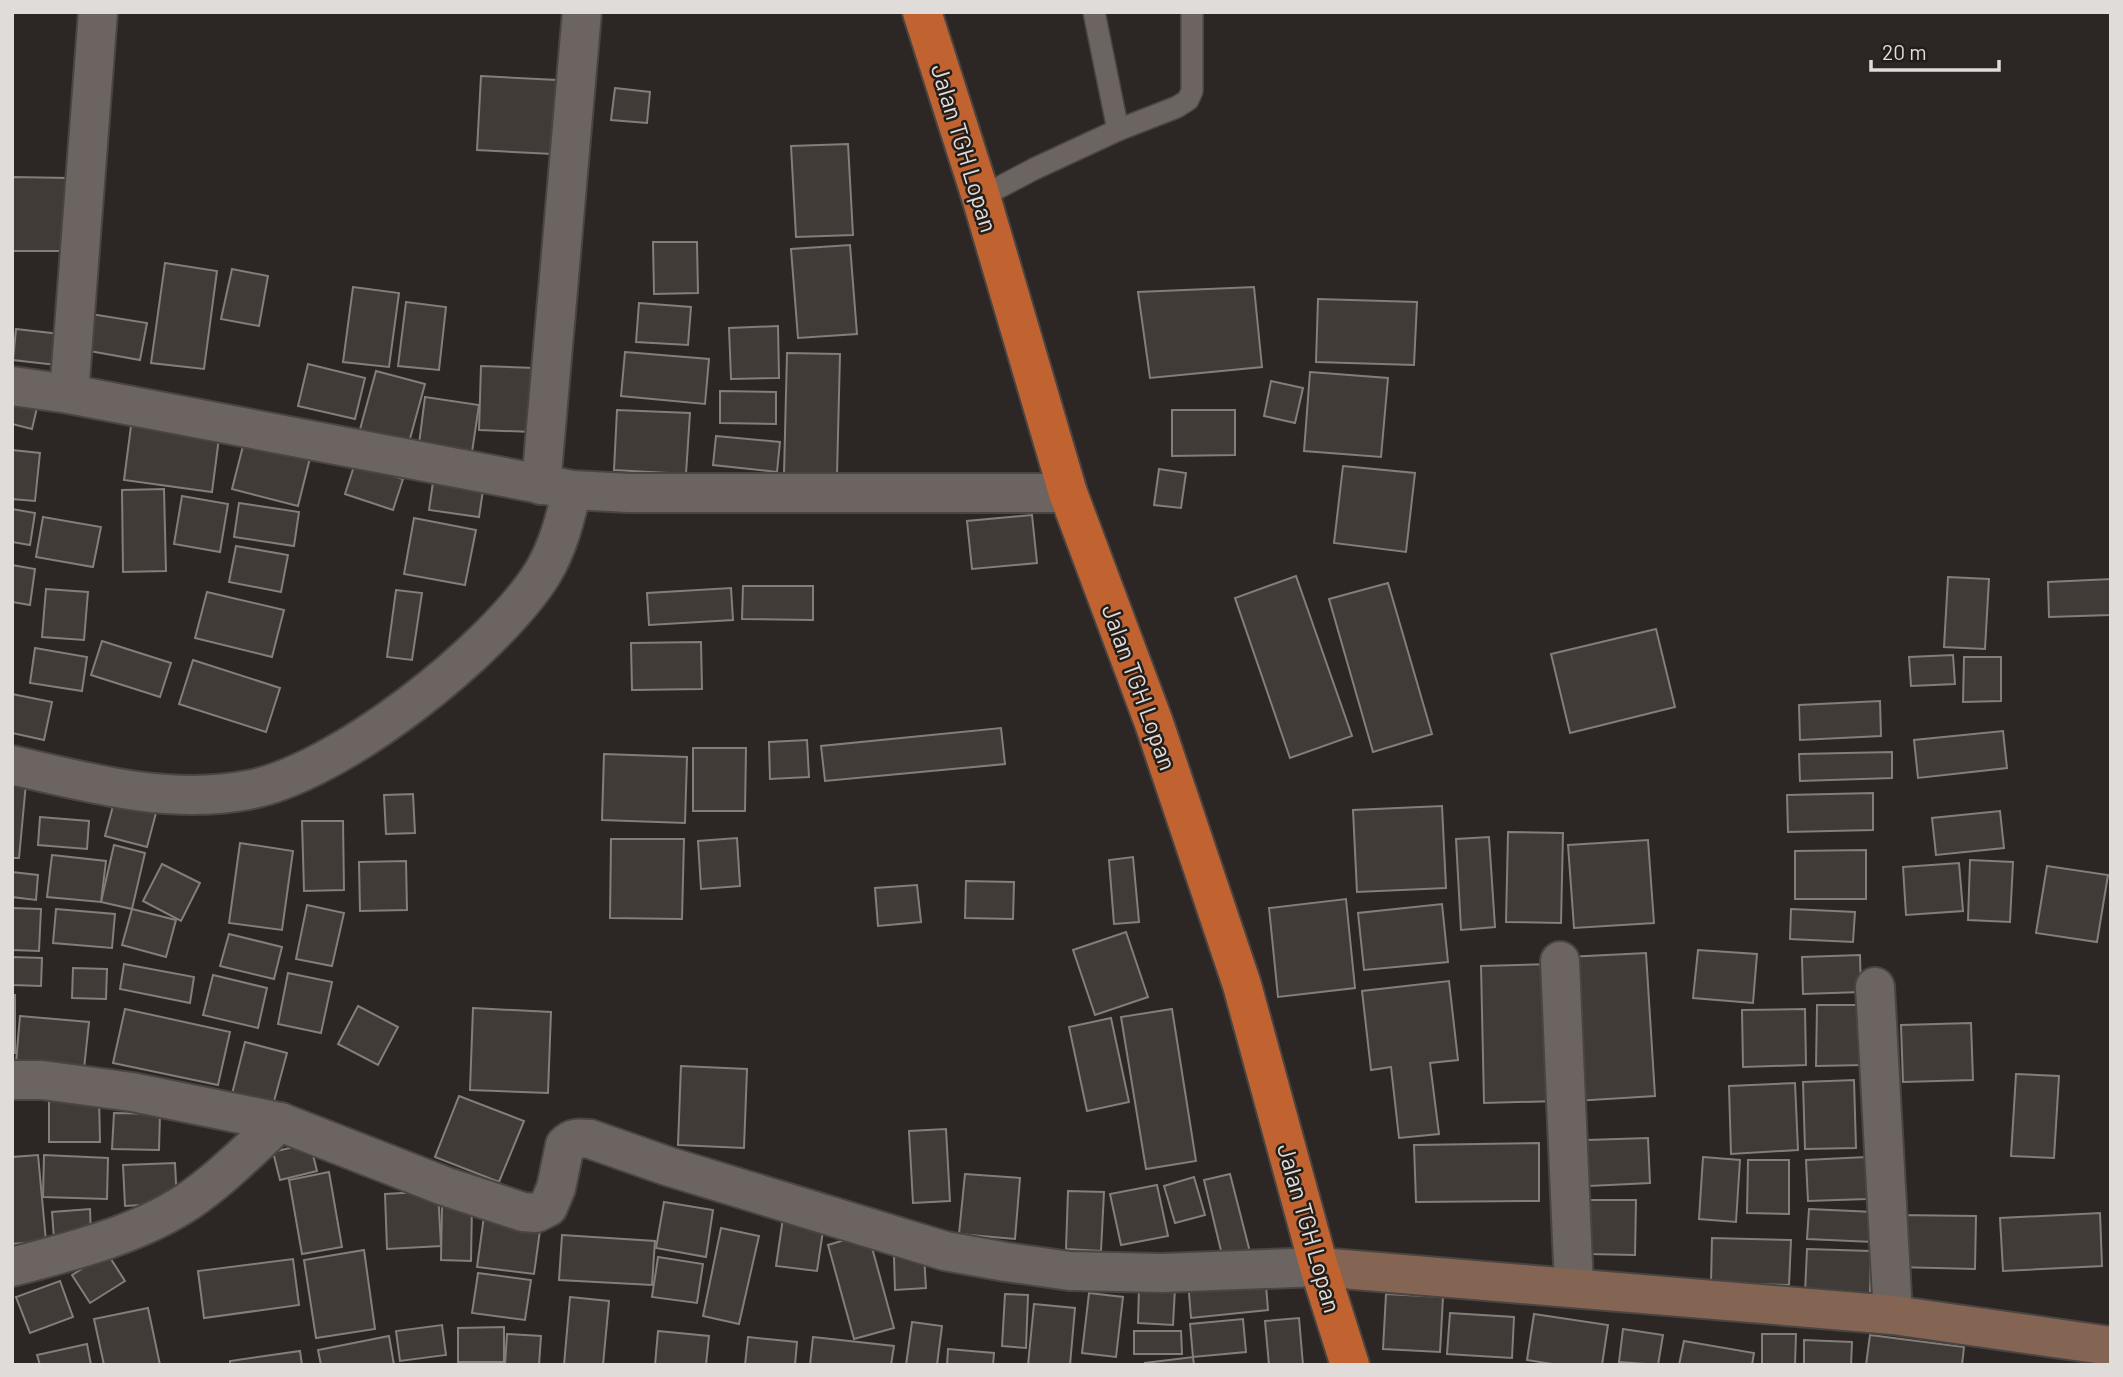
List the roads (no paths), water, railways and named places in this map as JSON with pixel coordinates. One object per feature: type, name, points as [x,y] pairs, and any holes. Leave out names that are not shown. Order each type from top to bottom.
[{"type":"highway","name":"Jalan TGH Lopan","points":[[922,12],[981,197],[1068,493],[1154,723],[1242,985],[1319,1267],[1350,1365]]},
{"type":"street","points":[[69,394],[98,12]]},
{"type":"street","points":[[12,765],[143,793],[194,796],[248,790],[288,779],[318,764],[390,718],[433,686],[521,604],[543,572],[561,534],[557,487],[582,12]]},
{"type":"street","points":[[12,386],[69,394],[557,487],[629,493],[1068,493]]},
{"type":"street","points":[[1560,961],[1574,1287]]},
{"type":"street","points":[[1875,987],[1893,1315]]},
{"type":"street","points":[[12,1080],[42,1080],[132,1093],[280,1122],[444,1186],[523,1212],[536,1213],[548,1208],[556,1188],[565,1145],[570,1140],[580,1138],[945,1251],[1070,1271],[1162,1273],[1319,1267],[1893,1315],[2111,1346]]},
{"type":"street","points":[[12,1267],[69,1252],[149,1223],[186,1203],[280,1122]]},
{"type":"lane","points":[[1094,12],[1118,130]]},
{"type":"lane","points":[[981,197],[1034,169],[1188,100],[1192,91],[1192,12]]}]
